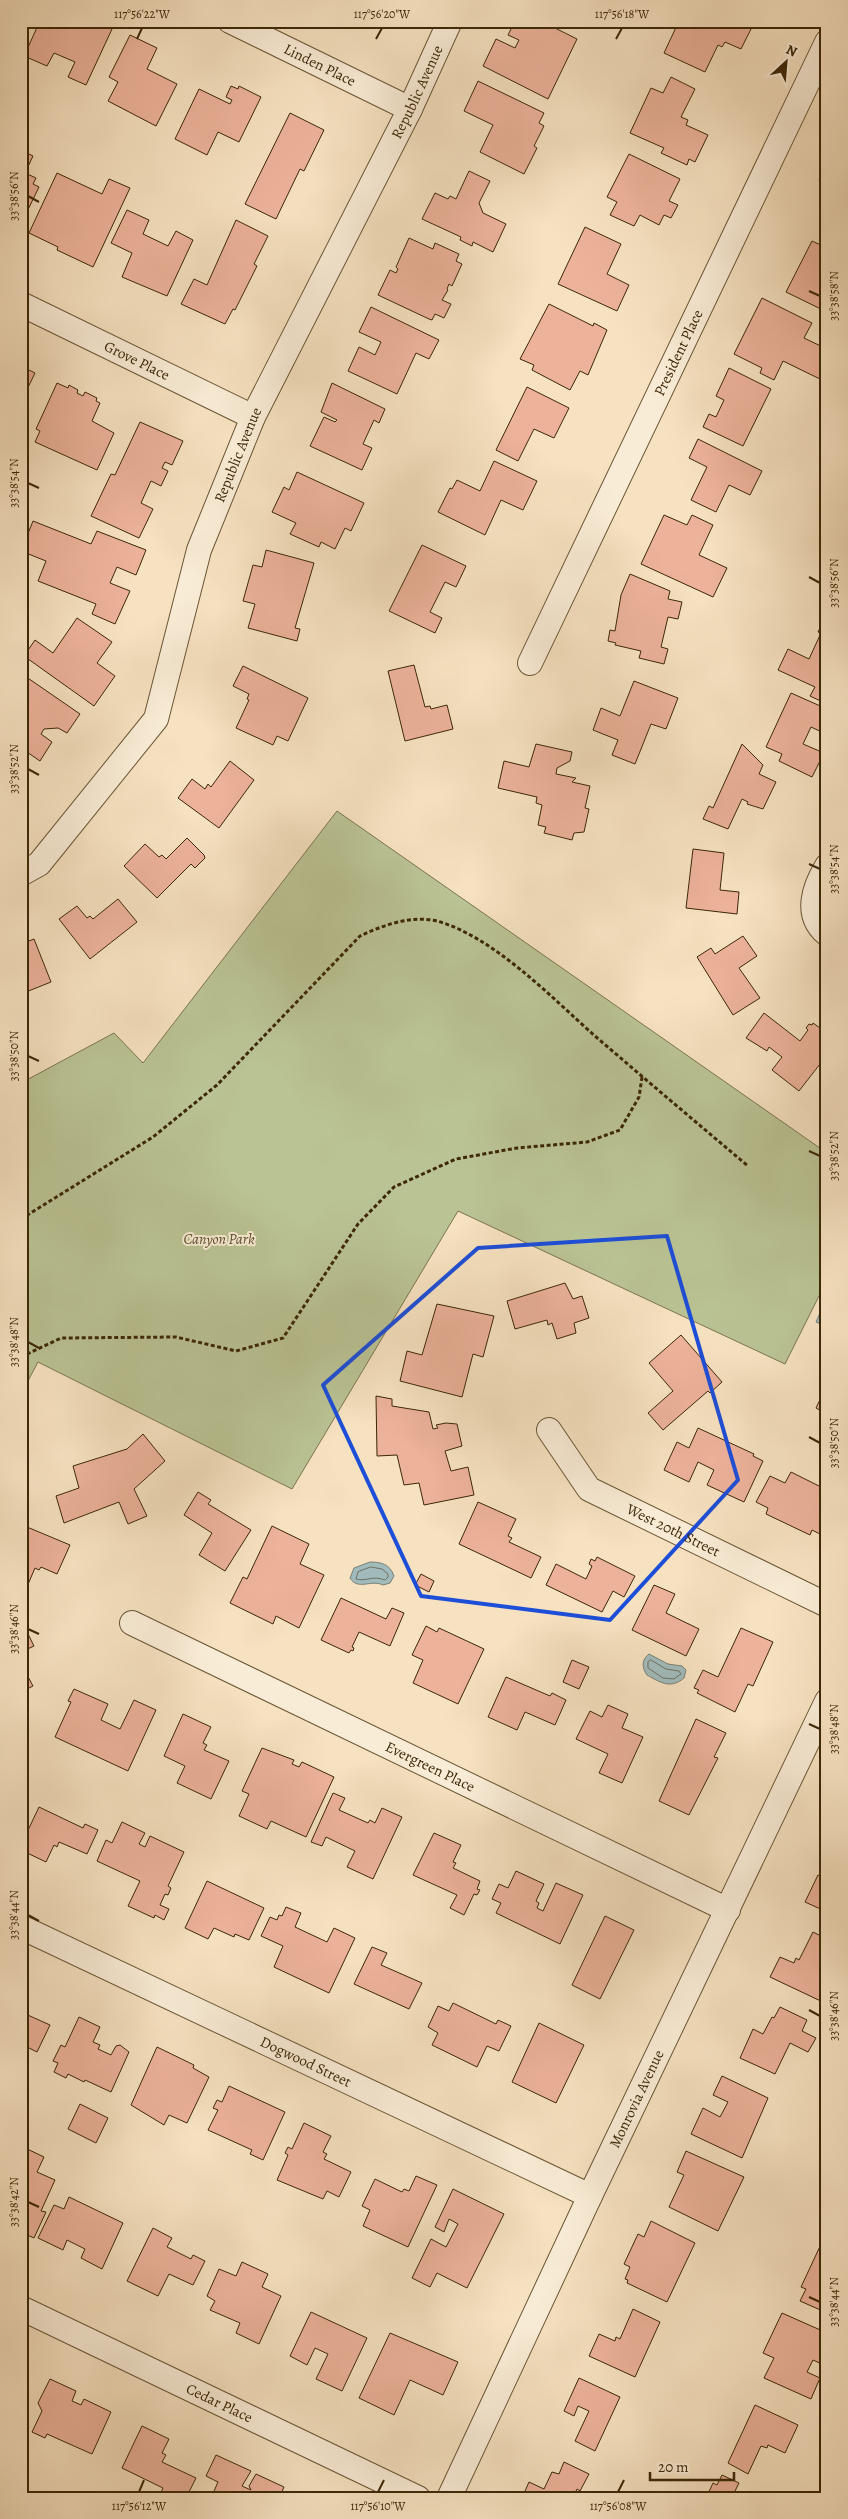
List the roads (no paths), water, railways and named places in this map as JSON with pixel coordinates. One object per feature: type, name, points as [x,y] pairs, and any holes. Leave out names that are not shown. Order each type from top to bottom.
[{"type":"street","name":"Linden Place","points":[[230,21],[410,109]]},
{"type":"street","name":"Republic Avenue","points":[[21,874],[38,864],[156,719],[198,550],[253,417],[410,109],[450,21]]},
{"type":"street","name":"President Place","points":[[530,663],[827,42]]},
{"type":"street","name":"Grove Place","points":[[21,304],[253,417]]},
{"type":"street","points":[[827,866],[814,893],[814,916],[827,934]]},
{"type":"street","name":"West 20th Street","points":[[549,1430],[589,1489],[824,1604]]},
{"type":"street","name":"Evergreen Place","points":[[132,1623],[728,1910]]},
{"type":"street","name":"Monrovia Avenue","points":[[449,2498],[590,2196],[827,1701]]},
{"type":"street","name":"Dogwood Street","points":[[21,1927],[590,2196]]},
{"type":"street","name":"Cedar Place","points":[[21,2308],[418,2498]]},
{"type":"water","points":[[827,1297],[827,1327],[816,1322]]},
{"type":"water","points":[[370,1562],[388,1566],[394,1576],[390,1583],[383,1585],[374,1583],[357,1584],[353,1582],[350,1578],[354,1568]]},
{"type":"water","points":[[649,1654],[668,1664],[682,1666],[686,1670],[684,1678],[675,1683],[666,1684],[647,1675],[643,1664]]},
{"type":"park label","name":"Canyon Park","points":[[219,1239]]}]
